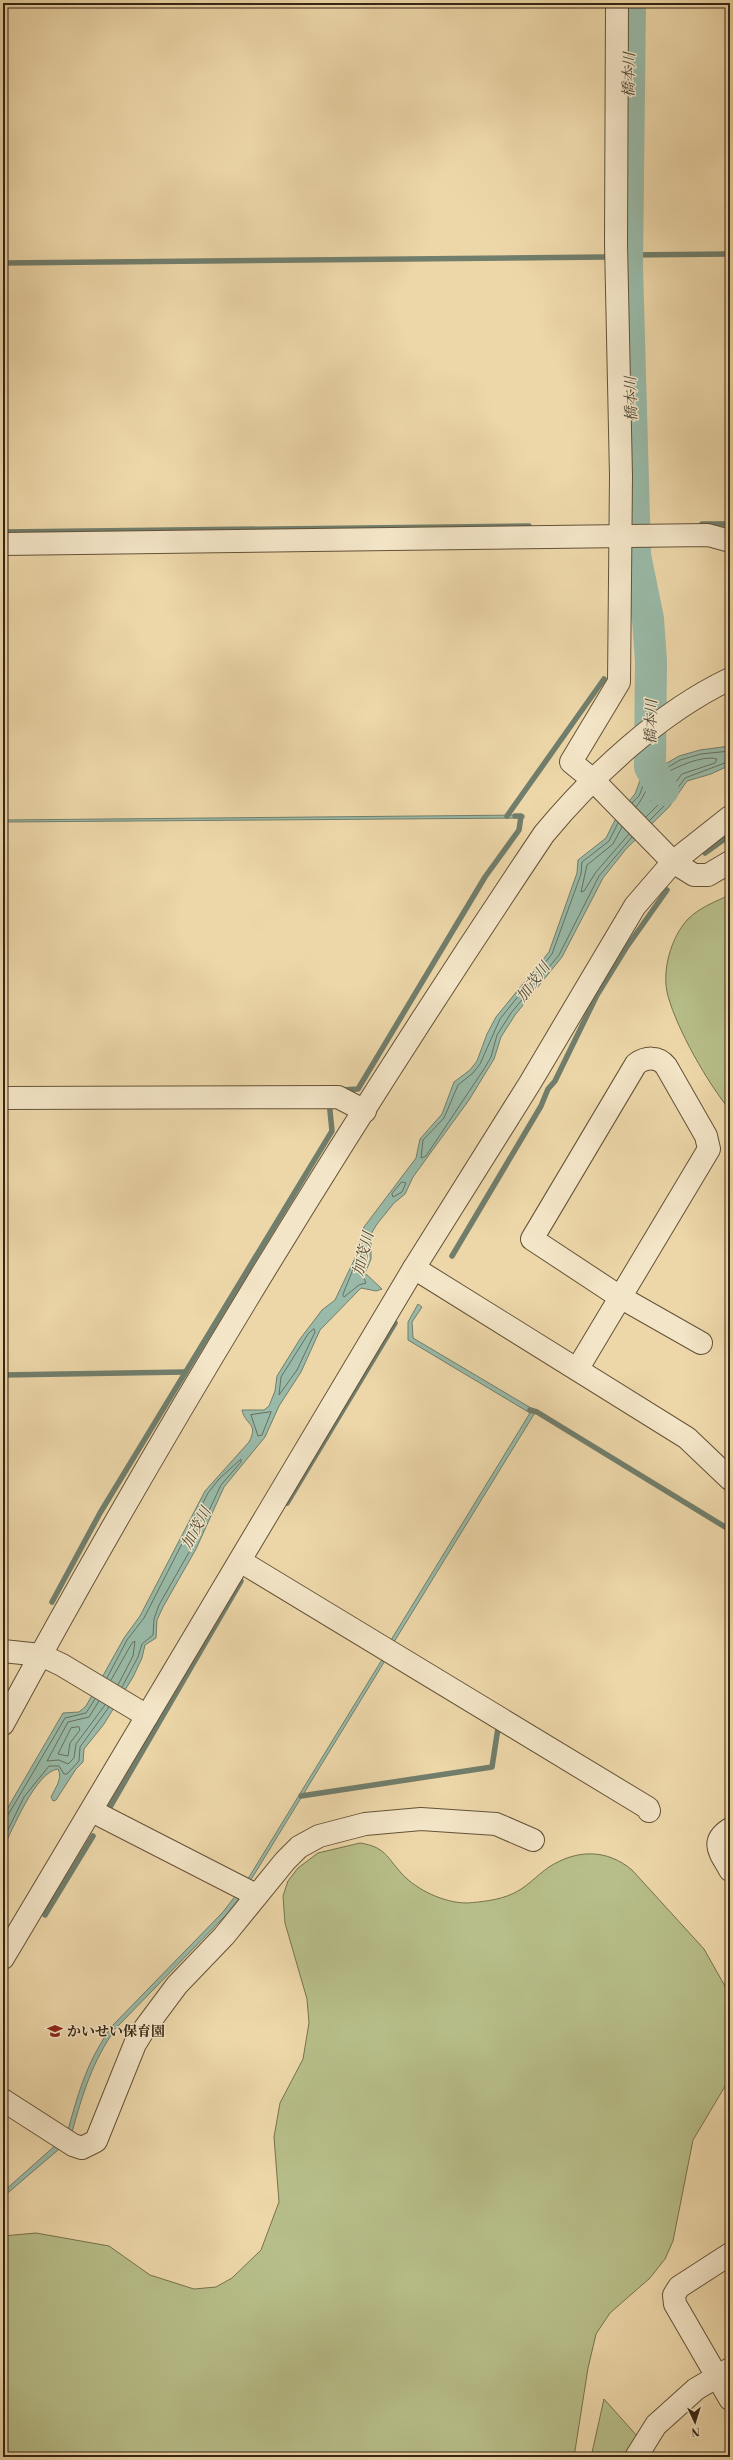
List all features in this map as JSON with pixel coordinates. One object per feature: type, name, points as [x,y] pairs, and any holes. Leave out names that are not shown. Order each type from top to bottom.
[{"type":"street","points":[[617,3],[616,243],[621,476],[629,537],[619,682],[571,762],[593,780],[673,862],[694,875],[708,875],[730,862]]},
{"type":"street","points":[[3,544],[708,535],[730,541]]},
{"type":"street","points":[[3,1724],[202,1374],[364,1111],[544,834],[572,800],[636,742],[675,713],[730,679]]},
{"type":"street","points":[[3,1958],[92,1811],[141,1712],[240,1561],[414,1268],[530,1083],[635,906],[673,862],[730,817]]},
{"type":"street","points":[[578,1368],[620,1297],[709,1149],[706,1136],[666,1066],[656,1059],[644,1059],[636,1064],[532,1239],[620,1297],[701,1343]]},
{"type":"street","points":[[3,1098],[338,1097],[364,1111]]},
{"type":"street","points":[[414,1268],[578,1368],[687,1438],[730,1479]]},
{"type":"street","points":[[240,1561],[648,1808],[649,1811]]},
{"type":"street","points":[[3,1651],[41,1655],[62,1665],[141,1712]]},
{"type":"street","points":[[92,1811],[247,1891]]},
{"type":"street","points":[[3,2100],[73,2145],[82,2148],[96,2141],[135,2044],[145,2028],[177,1985],[224,1936],[247,1891],[299,1847],[319,1836],[365,1824],[421,1819],[496,1824],[533,1840]]},
{"type":"street","points":[[730,1829],[719,1837],[718,1842],[719,1851],[730,1870]]},
{"type":"street","points":[[730,2254],[679,2287],[674,2295],[675,2304],[723,2373],[730,2399]]},
{"type":"street","points":[[636,2457],[656,2425],[696,2389],[723,2373]]},
{"type":"green space","points":[[730,895],[730,1110],[712,1086],[694,1056],[678,1024],[668,996],[666,976],[672,945],[682,926],[697,911]]},
{"type":"green space","points":[[360,1843],[380,1850],[408,1880],[423,1890],[449,1901],[467,1903],[496,1899],[512,1894],[549,1867],[570,1857],[592,1854],[612,1858],[632,1870],[704,1949],[730,1995],[730,2078],[693,2140],[673,2241],[665,2259],[650,2278],[610,2313],[596,2334],[588,2368],[574,2457],[3,2457],[3,2236],[36,2233],[109,2246],[150,2275],[194,2289],[216,2287],[232,2278],[261,2250],[279,2202],[274,2137],[280,2103],[303,2059],[309,2023],[307,1999],[285,1923],[283,1896],[288,1881],[298,1868],[318,1853]]},
{"type":"green space","points":[[604,2399],[638,2437],[627,2457],[591,2457]]},
{"type":"water","name":"加茂川","points":[[730,746],[730,765],[711,774],[687,781],[669,807],[626,849],[603,878],[562,957],[515,1015],[501,1037],[494,1059],[469,1100],[413,1177],[405,1194],[394,1203],[371,1234],[371,1259],[365,1273],[382,1289],[376,1291],[361,1288],[320,1330],[301,1372],[279,1406],[265,1437],[224,1487],[196,1549],[157,1620],[156,1638],[145,1645],[142,1658],[133,1677],[104,1724],[84,1749],[83,1762],[76,1769],[56,1800],[53,1801],[51,1797],[60,1776],[58,1769],[50,1772],[41,1780],[33,1790],[3,1848],[3,1816],[63,1713],[79,1712],[86,1706],[124,1638],[140,1616],[205,1491],[249,1442],[253,1431],[242,1410],[264,1410],[269,1406],[275,1391],[277,1376],[300,1339],[322,1310],[335,1300],[356,1256],[364,1227],[416,1158],[420,1139],[442,1114],[454,1082],[470,1070],[477,1061],[487,1034],[496,1017],[549,952],[577,873],[578,860],[606,838],[618,814],[635,794],[641,778],[679,756],[700,750]]},
{"type":"water","points":[[524,815],[524,818],[3,822],[3,820]]},
{"type":"water","points":[[418,1304],[422,1307],[412,1322],[413,1338],[536,1411],[394,1642],[391,1640],[530,1413],[408,1340],[408,1322]]},
{"type":"water","points":[[383,1658],[386,1659],[241,1896],[226,1915],[116,2028],[94,2066],[84,2091],[72,2132],[68,2130],[85,2075],[104,2038],[113,2025],[223,1912],[246,1882]]},
{"type":"water","points":[[58,2143],[61,2145],[58,2150],[3,2197],[3,2192]]},
{"type":"waterway","name":"橋本川","points":[[630,3],[627,266],[635,555],[648,619],[651,661],[650,767],[663,790]]},
{"type":"waterway","points":[[628,255],[730,254]]},
{"type":"waterway","points":[[3,263],[606,257]]},
{"type":"waterway","points":[[702,524],[730,524]]},
{"type":"waterway","points":[[3,532],[529,526]]},
{"type":"waterway","points":[[507,816],[604,679]]},
{"type":"waterway","points":[[342,1090],[358,1089],[485,877],[519,830],[521,816],[515,816]]},
{"type":"waterway","points":[[705,853],[730,835]]},
{"type":"waterway","points":[[452,1256],[541,1106],[548,1089],[555,1081],[597,995],[626,948],[667,890]]},
{"type":"waterway","points":[[52,1602],[100,1513],[332,1131],[329,1101]]},
{"type":"waterway","points":[[287,1503],[395,1323]]},
{"type":"waterway","points":[[3,1375],[185,1372]]},
{"type":"waterway","points":[[530,1410],[537,1412],[730,1530]]},
{"type":"waterway","points":[[110,1807],[241,1581]]},
{"type":"waterway","points":[[301,1796],[492,1767],[498,1728],[501,1730]]},
{"type":"waterway","points":[[45,1915],[93,1836]]},
{"type":"place","name":"かいせい保育園","points":[[55,2031]]}]
